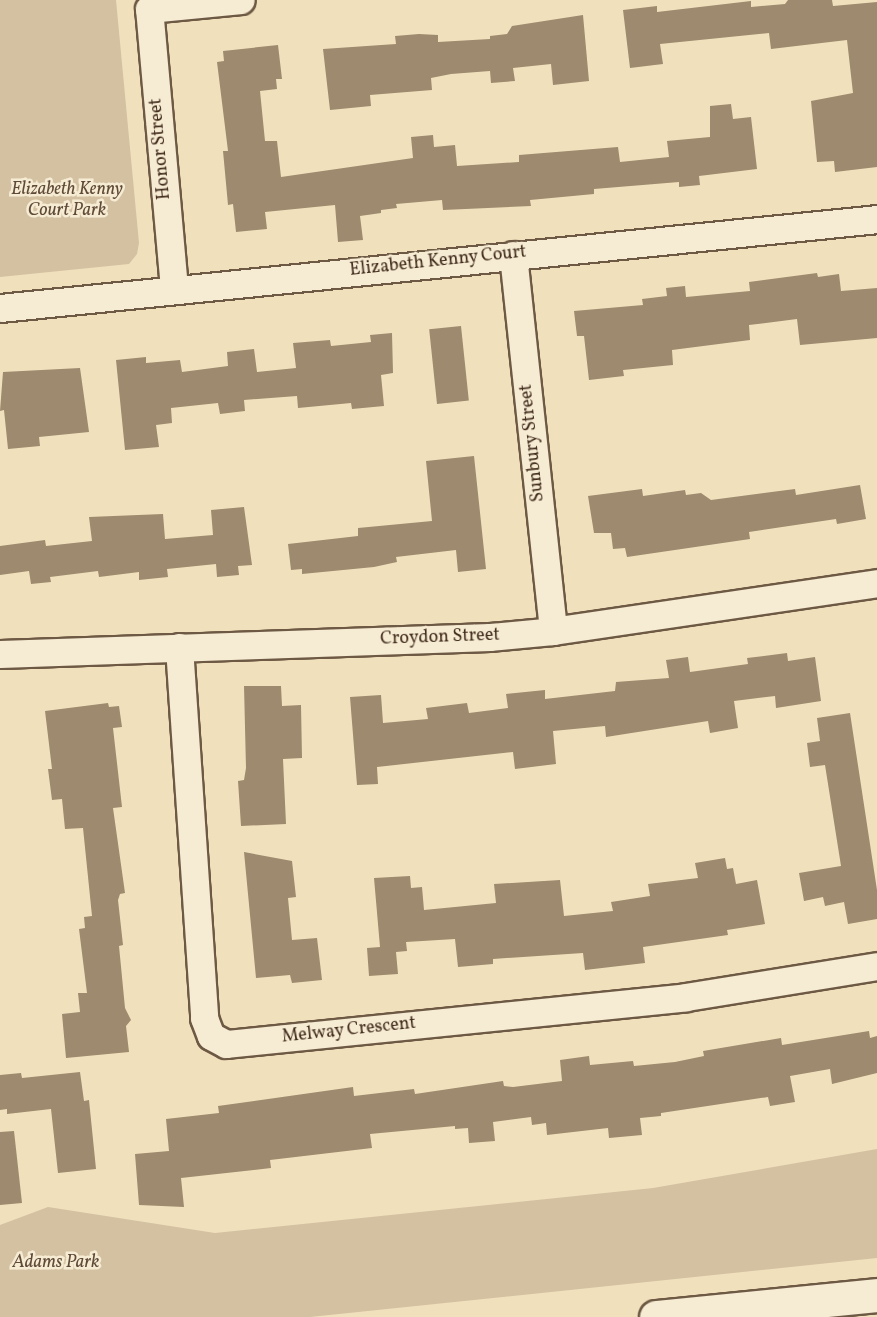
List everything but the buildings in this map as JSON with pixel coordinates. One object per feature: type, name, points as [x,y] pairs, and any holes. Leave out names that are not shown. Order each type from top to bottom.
[{"type":"street","name":"Honor Street","points":[[174,288],[149,9],[241,0]]},
{"type":"street","name":"Elizabeth Kenny Court","points":[[0,308],[174,288],[877,219]]},
{"type":"street","name":"Sunbury Street","points":[[513,255],[553,631]]},
{"type":"street","name":"Croydon Street","points":[[0,654],[490,637],[553,631],[877,583]]},
{"type":"street","name":"Melway Crescent","points":[[179,647],[204,1018],[211,1036],[226,1044],[686,997],[877,966]]},
{"type":"street","points":[[656,1317],[866,1303]]},
{"type":"green space","name":"Elizabeth Kenny Court Park","points":[[0,0],[116,0],[139,243],[137,254],[129,264],[0,277]]},
{"type":"green space","name":"Adams Park","points":[[877,1149],[877,1258],[310,1317],[0,1317],[0,1225],[48,1207],[215,1233],[653,1188]]}]
